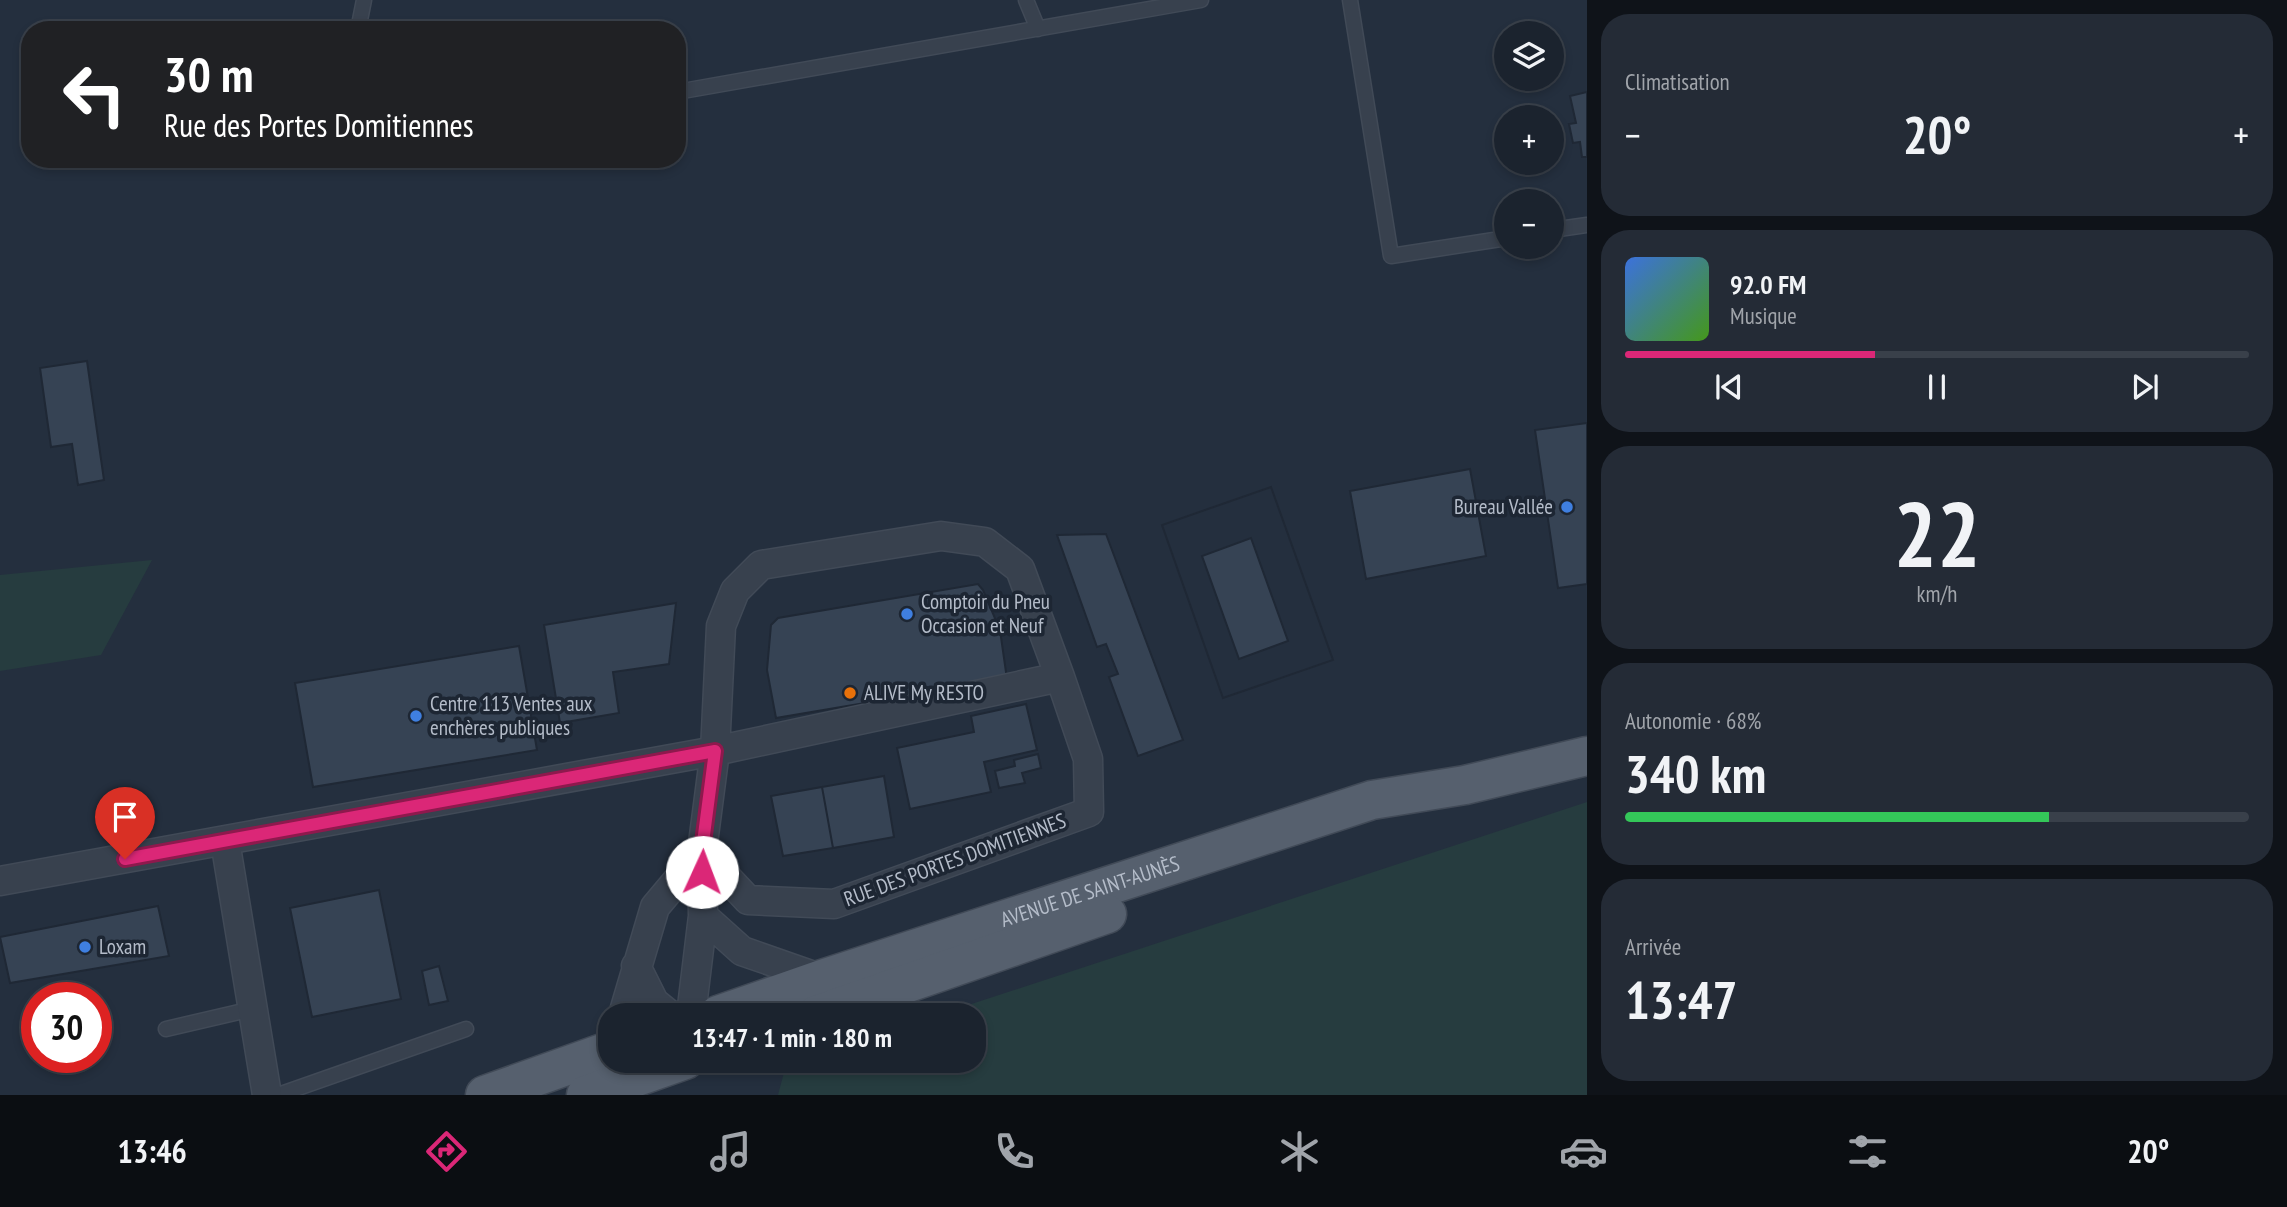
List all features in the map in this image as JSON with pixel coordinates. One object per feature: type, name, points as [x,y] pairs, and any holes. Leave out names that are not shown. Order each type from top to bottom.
[{"type":"main road","name":"AVENUE DE SAINT-AUNÈS","points":[[785,1003],[819,997],[1372,800],[1465,785],[1587,756]]},
{"type":"main road","points":[[485,1095],[598,1053]]},
{"type":"main road","points":[[586,1095],[649,1073]]},
{"type":"street","name":"RUE DES PORTES DOMITIENNES","points":[[693,1003],[704,916],[702,850],[715,751],[721,626],[735,591],[761,565],[941,536],[985,542],[1020,569],[1088,759],[1089,812],[834,904],[748,901],[702,850]]},
{"type":"street","points":[[0,881],[715,751],[1060,677]]},
{"type":"street","points":[[225,841],[267,1095]]},
{"type":"street","points":[[626,1003],[654,907],[702,850]]},
{"type":"street","points":[[704,916],[742,951],[819,997]]},
{"type":"street","points":[[636,966],[655,1003]]},
{"type":"lane","points":[[360,21],[364,0]]},
{"type":"lane","points":[[1026,0],[1038,29]]},
{"type":"lane","points":[[686,90],[1201,0]]},
{"type":"lane","points":[[1350,0],[1391,256],[1494,239]]},
{"type":"lane","points":[[1564,228],[1587,225]]},
{"type":"lane","points":[[166,1030],[252,1009]]},
{"type":"lane","points":[[278,1095],[466,1029]]},
{"type":"green space","points":[[152,560],[101,655],[0,671],[0,575]]},
{"type":"green space","points":[[1587,802],[1587,1095],[778,1095],[784,1073],[986,1073],[986,1003],[975,1003]]},
{"type":"building","points":[[1587,92],[1587,157],[1582,157],[1580,142],[1573,143],[1569,124],[1576,123],[1570,96]]},
{"type":"building","points":[[87,361],[104,480],[78,485],[72,444],[51,447],[40,368]]},
{"type":"building","name":"Bureau Vallée","points":[[1587,423],[1587,584],[1558,588],[1535,430]]},
{"type":"building","points":[[1470,469],[1486,556],[1366,579],[1350,491]]},
{"type":"building","points":[[1271,487],[1333,660],[1223,698],[1162,525]],"holes":[[[1251,538],[1288,641],[1239,659],[1202,556]]]},
{"type":"building","points":[[1271,487],[1333,660],[1223,698],[1162,525]]},
{"type":"building","points":[[1106,534],[1183,740],[1138,756],[1109,677],[1118,674],[1106,644],[1097,647],[1057,535]]},
{"type":"building","points":[[978,584],[1000,630],[1007,679],[776,718],[767,670],[771,625],[778,618]]},
{"type":"building","points":[[676,603],[669,664],[613,672],[619,713],[560,723],[544,625]]},
{"type":"building","name":"Centre 113 Ventes aux enchères publiques","points":[[519,646],[537,750],[313,787],[295,683]]},
{"type":"building","points":[[1026,704],[1037,750],[984,762],[991,792],[910,809],[897,748],[974,732],[971,716]]},
{"type":"building","points":[[1038,754],[1041,768],[1022,773],[1025,783],[999,788],[995,771],[1015,766],[1014,760]]},
{"type":"building","points":[[884,776],[894,837],[833,848],[822,787]]},
{"type":"building","points":[[822,787],[833,848],[783,856],[771,796]]},
{"type":"building","points":[[379,890],[401,999],[312,1017],[290,908]]},
{"type":"building","name":"Loxam","points":[[158,906],[169,956],[10,983],[0,937]]},
{"type":"building","points":[[439,966],[448,1001],[429,1005],[422,971]]},
{"type":"place","name":"Bureau Vallée","points":[[1567,507]]},
{"type":"place","name":"Comptoir du Pneu Occasion et Neuf","points":[[907,614]]},
{"type":"place","name":"ALIVE My RESTO","points":[[850,693]]},
{"type":"place","name":"Centre 113 Ventes aux enchères publiques","points":[[416,716]]},
{"type":"place","name":"Loxam","points":[[85,947]]},
{"type":"route","points":[[125,859],[715,751],[702,850],[702,872]]}]
